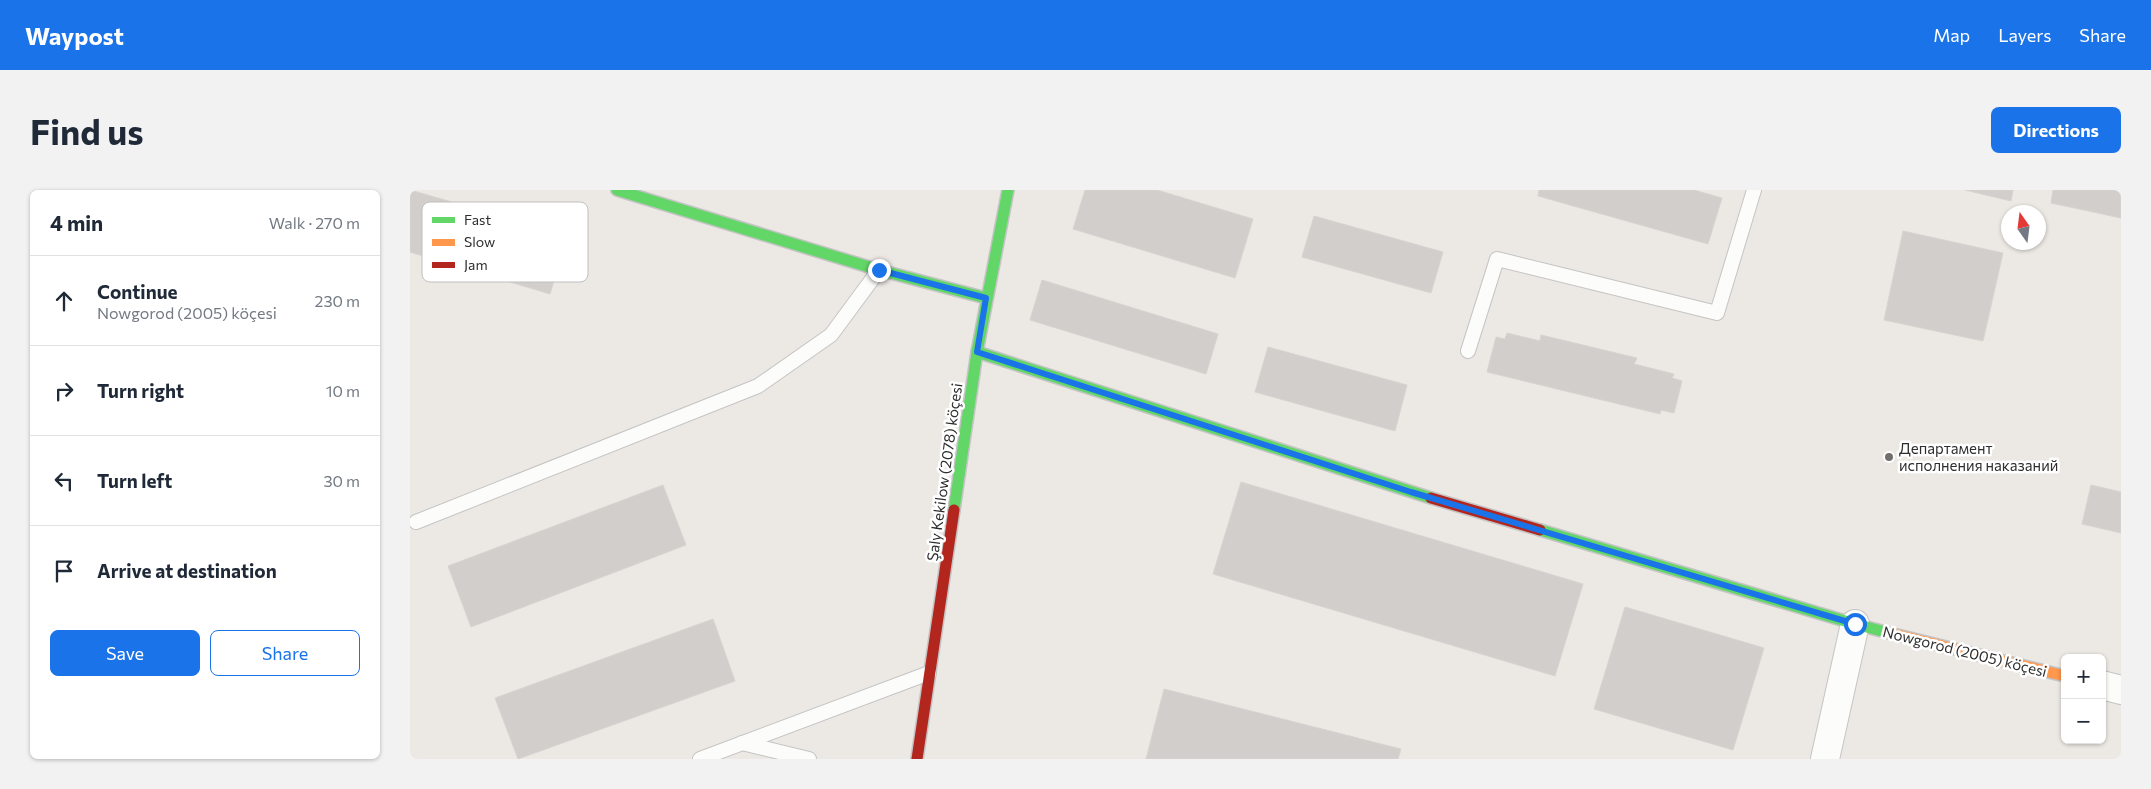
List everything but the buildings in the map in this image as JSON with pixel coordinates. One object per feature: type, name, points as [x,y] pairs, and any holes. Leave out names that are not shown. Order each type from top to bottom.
[{"type":"street","points":[[617,190],[879,270],[986,298]]},
{"type":"street","name":"Şaly Kekilow (2078) köçesi","points":[[917,759],[977,352],[1008,190]]},
{"type":"street","name":"Nowgorod (2005) köçesi","points":[[977,352],[1411,492],[1855,624],[2061,675]]},
{"type":"street","points":[[1825,759],[1855,624]]},
{"type":"street","points":[[2106,686],[2121,690]]},
{"type":"lane","points":[[1468,351],[1497,259],[1717,313],[1754,190]]},
{"type":"lane","points":[[416,522],[758,386],[831,335],[879,270]]},
{"type":"lane","points":[[700,759],[929,673]]},
{"type":"lane","points":[[742,743],[809,759]]},
{"type":"traffic: fast","points":[[617,190],[879,270],[986,298]]},
{"type":"traffic: fast","points":[[954,510],[977,352],[1008,190]]},
{"type":"traffic: fast","points":[[977,352],[1431,498]]},
{"type":"traffic: fast","points":[[1540,530],[1893,634]]},
{"type":"traffic: slow","points":[[1893,634],[2061,675]]},
{"type":"traffic: jam","points":[[1431,498],[1540,530]]},
{"type":"traffic: jam","points":[[917,759],[954,510]]},
{"type":"place","name":"Департамент исполнения наказаний","points":[[1889,457]]},
{"type":"route","points":[[879,270],[986,298],[977,352],[1411,492],[1855,624]]}]
